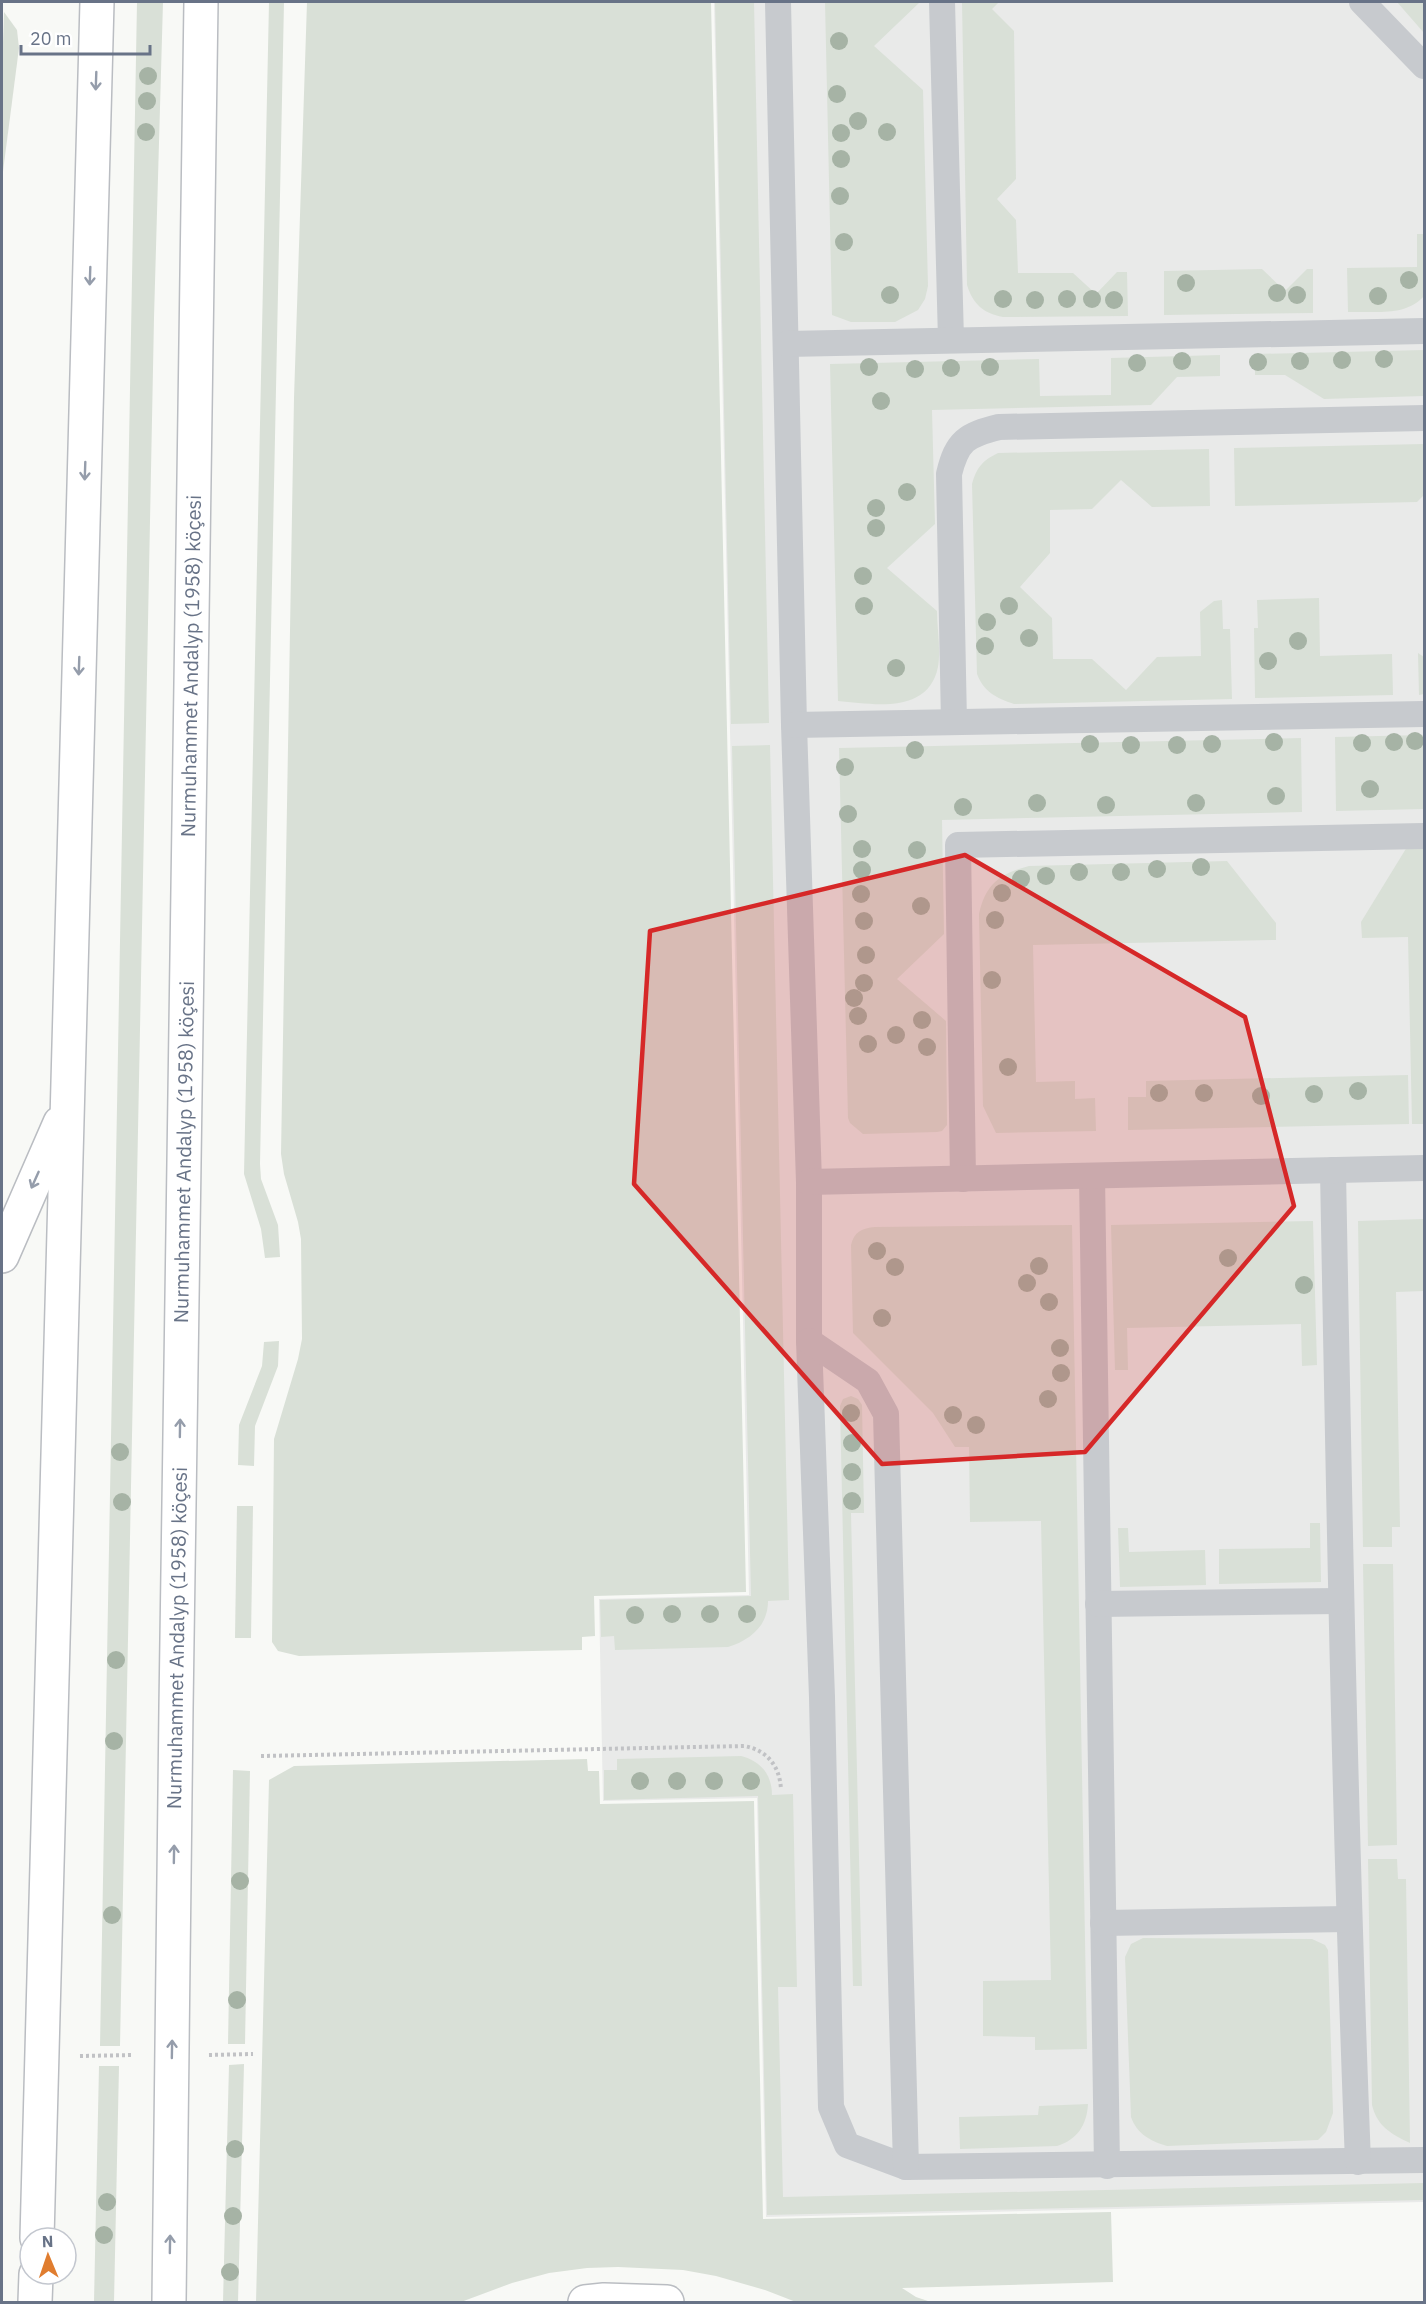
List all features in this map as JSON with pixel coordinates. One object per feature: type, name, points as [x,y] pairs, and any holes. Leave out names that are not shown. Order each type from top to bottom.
[{"type":"main road","points":[[37,2226],[97,2]]},
{"type":"main road","name":"Nurmuhammet Andalyp (1958) köçesi","points":[[169,2302],[201,2]]},
{"type":"main road","points":[[2,1256],[67,1107]]},
{"type":"main road","points":[[35,2302],[36,2286]]},
{"type":"main road","points":[[585,2302],[604,2300],[667,2302]]},
{"type":"lane","points":[[778,2],[794,725],[809,1182],[809,1341],[822,1697],[831,2107],[847,2145],[906,2167],[1425,2160]]},
{"type":"lane","points":[[942,2],[951,340]]},
{"type":"lane","points":[[1362,2],[1425,66]]},
{"type":"lane","points":[[787,344],[1425,331]]},
{"type":"lane","points":[[954,722],[949,474],[953,456],[962,442],[976,433],[999,427],[1425,418]]},
{"type":"lane","points":[[794,725],[1425,714]]},
{"type":"lane","points":[[963,1179],[958,845],[1425,836]]},
{"type":"lane","points":[[809,1182],[1425,1168]]},
{"type":"lane","points":[[1334,1170],[1340,1602],[1348,1919],[1358,2162]]},
{"type":"lane","points":[[1092,1176],[1107,2166]]},
{"type":"lane","points":[[809,1341],[868,1382],[886,1414],[906,2167]]},
{"type":"lane","points":[[1098,1604],[1340,1602]]},
{"type":"lane","points":[[1103,1923],[1348,1919]]},
{"type":"path","points":[[261,1756],[744,1746],[757,1749],[768,1757],[780,1780],[781,1790]]},
{"type":"path","points":[[42,2056],[253,2054]]},
{"type":"highlighted area","points":[[965,855],[1245,1017],[1294,1206],[1085,1452],[882,1464],[634,1184],[650,931]]},
{"type":"shaded area","points":[[137,2],[163,2],[154,318],[120,2046],[100,2046]]},
{"type":"shaded area","points":[[269,2],[284,2],[260,1164],[261,1179],[278,1225],[280,1257],[265,1258],[261,1229],[244,1174]]},
{"type":"shaded area","points":[[307,2],[711,2],[746,1592],[594,1596],[595,1636],[582,1637],[582,1650],[299,1656],[278,1651],[272,1642],[274,1439],[302,1339],[301,1239],[281,1154],[294,398]]},
{"type":"shaded area","points":[[714,2],[1424,2],[1424,2202],[766,2217],[757,1798],[603,1801],[599,1599],[749,1595]]},
{"type":"shaded area","points":[[715,2],[754,2],[769,723],[731,724]]},
{"type":"shaded area","points":[[825,2],[920,2],[874,46],[923,90],[928,286],[925,299],[918,310],[895,322],[851,322],[832,315]]},
{"type":"shaded area","points":[[962,2],[999,2],[992,9],[1014,31],[1016,179],[997,199],[1016,220],[1018,273],[1073,273],[1096,294],[1117,272],[1127,272],[1128,316],[1003,317],[984,310],[972,297],[967,285]]},
{"type":"shaded area","points":[[1397,2],[1424,2],[1424,33]]},
{"type":"shaded area","points":[[4,12],[17,30],[19,48],[2,179],[2,73]]},
{"type":"shaded area","points":[[1417,234],[1424,234],[1424,296],[1417,303],[1399,310],[1348,312],[1347,268],[1417,267]]},
{"type":"shaded area","points":[[1262,269],[1285,291],[1307,269],[1313,269],[1313,313],[1164,315],[1164,271]]},
{"type":"shaded area","points":[[1424,350],[1424,396],[1324,399],[1285,375],[1255,375],[1255,354]]},
{"type":"shaded area","points":[[1220,355],[1220,376],[1177,377],[1151,405],[932,410],[935,524],[887,568],[937,611],[938,667],[932,682],[923,693],[911,700],[882,704],[838,701],[830,364],[1039,359],[1040,396],[1111,395],[1111,358]]},
{"type":"shaded area","points":[[1424,444],[1424,495],[1417,502],[1235,506],[1234,448]]},
{"type":"shaded area","points":[[1209,449],[1210,506],[1152,507],[1121,480],[1092,509],[1050,510],[1050,553],[1020,587],[1052,618],[1053,659],[1092,659],[1126,690],[1157,657],[1201,656],[1200,612],[1214,601],[1222,600],[1223,629],[1230,629],[1232,699],[1014,704],[996,697],[987,690],[977,674],[972,484],[981,465],[998,453]]},
{"type":"shaded area","points":[[1319,598],[1320,656],[1392,654],[1393,695],[1255,698],[1254,628],[1258,628],[1257,600]]},
{"type":"shaded area","points":[[1418,653],[1424,657],[1424,694],[1419,695]]},
{"type":"shaded area","points":[[1424,735],[1424,809],[1336,811],[1335,737]]},
{"type":"shaded area","points":[[1301,738],[1302,812],[942,820],[944,934],[897,979],[946,1021],[947,1125],[942,1131],[937,1132],[863,1134],[850,1123],[848,1118],[839,748]]},
{"type":"shaded area","points":[[770,745],[789,1600],[768,1601],[765,1618],[756,1631],[744,1640],[728,1647],[615,1650],[614,1636],[601,1637],[600,1600],[751,1596],[732,746]]},
{"type":"shaded area","points":[[1424,846],[1424,1124],[1412,1124],[1408,937],[1362,938],[1361,922],[1407,847]]},
{"type":"shaded area","points":[[1227,861],[1276,923],[1276,940],[1033,945],[1036,1082],[1075,1081],[1075,1099],[1095,1098],[1096,1131],[996,1133],[983,1106],[979,914],[986,895],[995,882],[1029,866]]},
{"type":"shaded area","points":[[1408,1075],[1409,1124],[1128,1130],[1128,1097],[1146,1097],[1146,1081]]},
{"type":"shaded area","points":[[1424,1219],[1424,1291],[1396,1292],[1400,1527],[1392,1527],[1392,1547],[1363,1547],[1358,1221]]},
{"type":"shaded area","points":[[1313,1221],[1317,1365],[1302,1366],[1301,1324],[1127,1328],[1128,1370],[1115,1370],[1111,1225]]},
{"type":"shaded area","points":[[1072,1225],[1087,2049],[1035,2050],[1035,2037],[983,2036],[983,1981],[1051,1980],[1041,1521],[970,1522],[969,1447],[955,1447],[933,1413],[853,1333],[851,1245],[859,1232],[875,1227]]},
{"type":"shaded area","points":[[279,1341],[278,1366],[255,1426],[254,1466],[238,1465],[239,1425],[262,1366],[264,1342]]},
{"type":"shaded area","points":[[851,1396],[858,1399],[862,1405],[864,1513],[851,1513],[862,1986],[853,1986],[840,1406],[843,1399]]},
{"type":"shaded area","points":[[237,1506],[253,1506],[251,1638],[235,1638]]},
{"type":"shaded area","points":[[1310,1523],[1320,1523],[1321,1582],[1219,1584],[1219,1549],[1310,1548]]},
{"type":"shaded area","points":[[1118,1528],[1128,1528],[1129,1552],[1205,1550],[1206,1585],[1120,1587]]},
{"type":"shaded area","points":[[1363,1564],[1393,1564],[1397,1845],[1368,1846]]},
{"type":"shaded area","points":[[741,1756],[754,1761],[764,1770],[770,1781],[772,1795],[793,1794],[797,1987],[778,1987],[783,2197],[1424,2183],[1424,2200],[767,2215],[758,1796],[604,1800],[604,1770],[617,1770],[617,1759]]},
{"type":"shaded area","points":[[587,1759],[588,1771],[599,1771],[600,1804],[754,1801],[763,2219],[1111,2212],[1113,2282],[902,2288],[916,2297],[931,2302],[796,2302],[765,2290],[716,2276],[683,2270],[618,2267],[549,2273],[512,2283],[461,2302],[256,2302],[269,1780],[294,1766]]},
{"type":"shaded area","points":[[233,1770],[250,1771],[245,2044],[228,2044]]},
{"type":"shaded area","points":[[1368,1859],[1397,1859],[1398,1879],[1406,1879],[1410,2143],[1381,2124],[1372,2105]]},
{"type":"shaded area","points":[[1143,1938],[1312,1939],[1325,1945],[1328,1950],[1333,2113],[1326,2132],[1318,2140],[1167,2146],[1150,2139],[1137,2128],[1131,2117],[1125,1957],[1131,1944]]},
{"type":"shaded area","points":[[244,2064],[238,2302],[223,2302],[229,2065]]},
{"type":"shaded area","points":[[99,2066],[119,2066],[114,2302],[94,2302]]},
{"type":"shaded area","points":[[1088,2104],[1086,2119],[1080,2131],[1070,2140],[1057,2146],[960,2149],[959,2117],[1038,2115],[1039,2106]]}]
